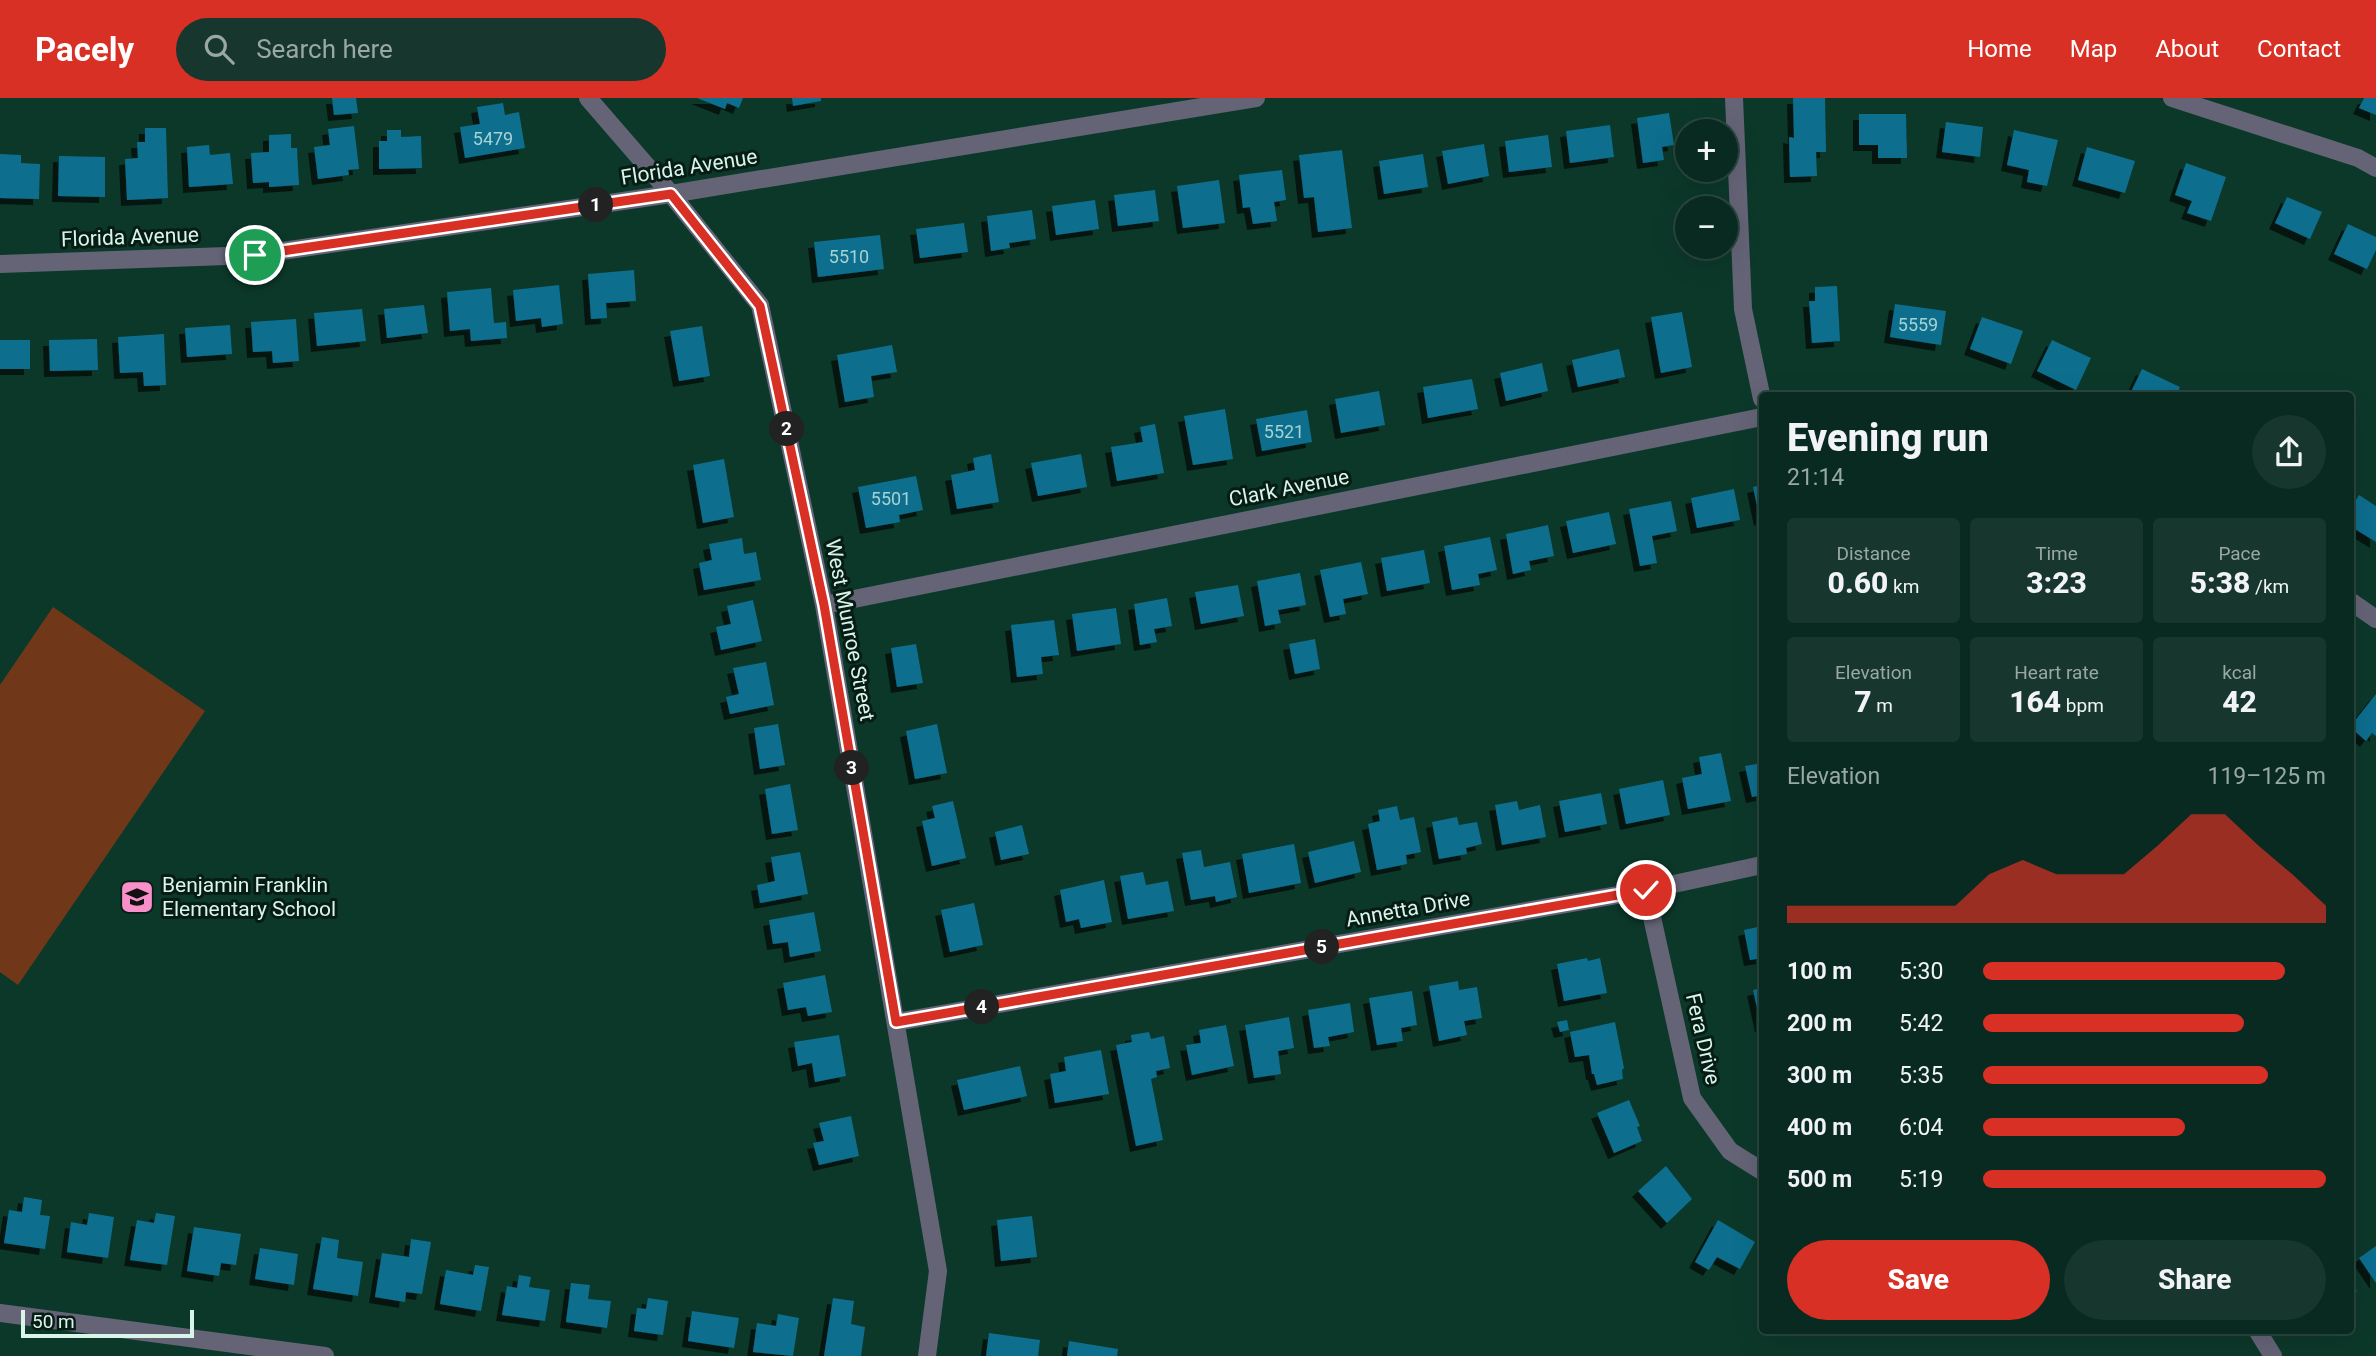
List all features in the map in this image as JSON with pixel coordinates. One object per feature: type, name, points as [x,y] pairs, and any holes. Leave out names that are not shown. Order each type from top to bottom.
[{"type":"street","name":"West Munroe Street","points":[[588,98],[671,194],[760,306],[824,605],[938,1271],[927,1356]]},
{"type":"street","name":"Florida Avenue","points":[[0,264],[255,255],[671,194],[1256,98]]},
{"type":"street","points":[[1734,98],[1742,309],[1761,392]]},
{"type":"street","points":[[2172,98],[2358,158],[2376,169]]},
{"type":"street","name":"Clark Avenue","points":[[824,605],[1759,418]]},
{"type":"street","points":[[2354,604],[2376,619]]},
{"type":"street","name":"Annetta Drive","points":[[896,1022],[1646,890],[1759,866]]},
{"type":"street","name":"Fera Drive","points":[[1646,890],[1692,1098],[1730,1151],[1759,1169]]},
{"type":"street","points":[[0,1313],[325,1356]]},
{"type":"street","points":[[2259,1334],[2273,1356]]},
{"type":"shaded area","points":[[53,607],[205,711],[18,985],[0,972],[0,685]]},
{"type":"building","points":[[332,98],[356,98],[358,113],[334,115]]},
{"type":"building","points":[[697,98],[743,98],[739,108],[727,103],[725,109]]},
{"type":"building","points":[[792,98],[821,98],[821,101],[793,106]]},
{"type":"building","points":[[1793,98],[1825,98],[1826,152],[1816,152],[1817,176],[1790,177],[1789,137],[1794,138]]},
{"type":"building","points":[[2364,98],[2376,98],[2376,115],[2359,108]]},
{"type":"building","points":[[503,103],[505,115],[519,112],[525,148],[465,158],[460,127],[480,124],[477,107]]},
{"type":"building","points":[[1669,113],[1674,145],[1662,147],[1664,160],[1643,163],[1637,118]]},
{"type":"building","points":[[1859,114],[1906,114],[1907,158],[1878,158],[1878,145],[1859,145]]},
{"type":"building","points":[[1946,122],[1983,127],[1980,157],[1942,152]]},
{"type":"building","points":[[1610,125],[1614,157],[1570,163],[1566,131]]},
{"type":"building","points":[[354,126],[359,169],[348,170],[349,175],[318,179],[314,147],[330,145],[328,129]]},
{"type":"building","points":[[145,128],[166,128],[168,198],[127,200],[125,159],[138,158],[137,142],[145,142]]},
{"type":"building","points":[[387,130],[401,130],[401,137],[421,136],[422,168],[379,169],[379,141],[387,141]]},
{"type":"building","points":[[2014,130],[2058,140],[2047,186],[2027,182],[2029,170],[2007,165]]},
{"type":"building","points":[[291,134],[291,148],[297,148],[299,185],[269,187],[269,182],[253,183],[251,153],[269,152],[269,135]]},
{"type":"building","points":[[1548,135],[1552,167],[1509,172],[1505,141]]},
{"type":"building","points":[[1484,144],[1489,176],[1448,184],[1442,151]]},
{"type":"building","points":[[209,145],[210,155],[230,153],[233,184],[189,187],[187,147]]},
{"type":"building","points":[[2087,147],[2135,161],[2125,193],[2078,180]]},
{"type":"building","points":[[1342,150],[1352,228],[1318,232],[1314,197],[1304,198],[1299,155]]},
{"type":"building","points":[[0,154],[21,155],[21,163],[40,164],[39,199],[0,198]]},
{"type":"building","points":[[1423,154],[1428,187],[1384,194],[1379,161]]},
{"type":"building","points":[[59,156],[105,157],[105,197],[58,196]]},
{"type":"building","points":[[2186,163],[2226,177],[2211,221],[2187,213],[2192,201],[2175,195]]},
{"type":"building","points":[[1282,170],[1286,200],[1274,202],[1277,221],[1253,224],[1250,207],[1243,208],[1239,175]]},
{"type":"building","points":[[1219,180],[1225,223],[1183,228],[1177,186]]},
{"type":"building","points":[[1155,190],[1159,221],[1118,226],[1114,195]]},
{"type":"building","points":[[2287,197],[2322,212],[2310,239],[2275,223]]},
{"type":"building","points":[[1095,200],[1099,229],[1056,235],[1052,206]]},
{"type":"building","points":[[1032,210],[1036,239],[1009,243],[1010,248],[991,251],[987,216]]},
{"type":"building","points":[[964,223],[968,252],[920,258],[916,229]]},
{"type":"building","points":[[2348,224],[2376,237],[2376,250],[2367,269],[2334,254]]},
{"type":"building","points":[[880,235],[884,269],[818,277],[814,242]]},
{"type":"building","points":[[634,270],[636,301],[606,303],[607,318],[591,319],[588,274]]},
{"type":"building","points":[[559,285],[563,324],[542,327],[541,318],[516,321],[513,290]]},
{"type":"building","points":[[1837,286],[1840,341],[1812,343],[1809,301],[1815,301],[1815,287]]},
{"type":"building","points":[[491,288],[494,323],[506,322],[507,338],[471,341],[470,329],[450,331],[447,292]]},
{"type":"building","points":[[1895,304],[1946,311],[1941,345],[1890,337]]},
{"type":"building","points":[[424,305],[428,333],[387,338],[384,309]]},
{"type":"building","points":[[362,309],[366,341],[317,346],[314,313]]},
{"type":"building","points":[[1682,312],[1692,367],[1661,373],[1651,317]]},
{"type":"building","points":[[1982,317],[2023,331],[2011,364],[1970,349]]},
{"type":"building","points":[[296,319],[299,361],[273,363],[272,351],[253,352],[251,322]]},
{"type":"building","points":[[230,325],[232,354],[187,357],[185,328]]},
{"type":"building","points":[[702,326],[710,376],[679,381],[670,331]]},
{"type":"building","points":[[164,334],[166,385],[144,386],[143,372],[120,373],[118,337]]},
{"type":"building","points":[[97,339],[98,370],[50,371],[49,340]]},
{"type":"building","points":[[0,340],[30,340],[30,369],[0,369]]},
{"type":"building","points":[[2052,340],[2091,358],[2076,390],[2037,371]]},
{"type":"building","points":[[892,345],[897,372],[871,376],[874,397],[845,402],[837,355]]},
{"type":"building","points":[[1619,349],[1625,377],[1578,387],[1572,360]]},
{"type":"building","points":[[1542,363],[1548,391],[1506,401],[1500,373]]},
{"type":"building","points":[[2142,369],[2180,387],[2178,392],[2131,392]]},
{"type":"building","points":[[1472,379],[1478,409],[1428,418],[1423,387]]},
{"type":"building","points":[[1379,391],[1385,425],[1341,433],[1335,399]]},
{"type":"building","points":[[1225,409],[1233,459],[1193,465],[1184,416]]},
{"type":"building","points":[[1307,410],[1312,442],[1262,451],[1256,419]]},
{"type":"building","points":[[1155,424],[1164,473],[1117,481],[1111,447],[1143,442],[1140,427]]},
{"type":"building","points":[[991,454],[999,502],[957,509],[951,475],[975,470],[973,458]]},
{"type":"building","points":[[1081,454],[1087,487],[1038,496],[1031,463]]},
{"type":"building","points":[[724,459],[734,517],[703,523],[693,465]]},
{"type":"building","points":[[916,476],[923,510],[899,515],[900,522],[866,528],[858,487]]},
{"type":"building","points":[[1759,486],[1759,515],[1753,487]]},
{"type":"building","points":[[1734,489],[1740,520],[1697,528],[1691,498]]},
{"type":"building","points":[[2359,495],[2376,506],[2376,542],[2354,528],[2354,503]]},
{"type":"building","points":[[1671,501],[1677,531],[1652,536],[1657,563],[1640,566],[1629,509]]},
{"type":"building","points":[[1609,512],[1616,544],[1573,553],[1566,521]]},
{"type":"building","points":[[1548,525],[1554,556],[1529,561],[1531,570],[1513,574],[1506,534]]},
{"type":"building","points":[[1490,537],[1497,570],[1478,574],[1480,585],[1452,590],[1444,546]]},
{"type":"building","points":[[742,538],[744,554],[756,552],[761,580],[704,590],[699,563],[712,560],[709,544]]},
{"type":"building","points":[[1424,550],[1430,583],[1387,591],[1381,558]]},
{"type":"building","points":[[1361,562],[1368,594],[1343,599],[1346,614],[1330,617],[1320,570]]},
{"type":"building","points":[[1300,573],[1306,605],[1278,610],[1281,623],[1265,626],[1257,581]]},
{"type":"building","points":[[1238,585],[1244,616],[1201,624],[1195,592]]},
{"type":"building","points":[[1167,598],[1172,626],[1154,629],[1157,642],[1140,645],[1134,604]]},
{"type":"building","points":[[753,600],[762,641],[721,650],[716,627],[731,624],[727,606]]},
{"type":"building","points":[[1116,608],[1121,644],[1077,651],[1072,614]]},
{"type":"building","points":[[1054,620],[1059,655],[1041,657],[1043,674],[1017,677],[1011,625]]},
{"type":"building","points":[[1315,639],[1320,669],[1295,674],[1289,644]]},
{"type":"building","points":[[916,644],[923,683],[897,687],[891,648]]},
{"type":"building","points":[[766,662],[774,705],[730,714],[726,697],[739,694],[733,668]]},
{"type":"building","points":[[2376,694],[2376,736],[2372,733],[2366,741],[2354,730],[2354,722]]},
{"type":"building","points":[[778,724],[785,765],[760,769],[754,728]]},
{"type":"building","points":[[937,724],[947,773],[915,779],[906,731]]},
{"type":"building","points":[[1721,753],[1731,801],[1688,809],[1682,778],[1702,774],[1699,757]]},
{"type":"building","points":[[1759,764],[1759,796],[1752,797],[1745,766]]},
{"type":"building","points":[[1663,780],[1670,815],[1626,824],[1619,789]]},
{"type":"building","points":[[790,784],[798,830],[772,834],[765,789]]},
{"type":"building","points":[[1601,793],[1607,824],[1565,832],[1559,801]]},
{"type":"building","points":[[953,801],[966,858],[932,866],[922,821],[935,818],[932,806]]},
{"type":"building","points":[[1517,801],[1519,810],[1540,805],[1546,837],[1502,845],[1495,805]]},
{"type":"building","points":[[1397,806],[1400,820],[1414,817],[1421,852],[1406,855],[1407,864],[1377,870],[1368,824],[1380,821],[1378,810]]},
{"type":"building","points":[[1457,817],[1459,825],[1477,822],[1482,844],[1466,848],[1467,854],[1439,859],[1432,822]]},
{"type":"building","points":[[1022,825],[1029,854],[1001,860],[995,832]]},
{"type":"building","points":[[1354,841],[1361,872],[1315,883],[1308,852]]},
{"type":"building","points":[[1294,844],[1301,883],[1249,893],[1242,854]]},
{"type":"building","points":[[1201,850],[1204,867],[1230,862],[1237,897],[1216,902],[1215,896],[1191,900],[1182,853]]},
{"type":"building","points":[[800,852],[808,894],[760,903],[757,885],[775,881],[771,857]]},
{"type":"building","points":[[1143,872],[1146,885],[1168,881],[1174,911],[1128,919],[1120,876]]},
{"type":"building","points":[[1104,880],[1112,922],[1081,928],[1079,919],[1066,922],[1060,890]]},
{"type":"building","points":[[974,903],[983,945],[950,952],[941,910]]},
{"type":"building","points":[[814,912],[821,951],[790,957],[788,942],[773,944],[769,920]]},
{"type":"building","points":[[1759,927],[1759,958],[1750,960],[1744,930]]},
{"type":"building","points":[[1587,958],[1588,961],[1600,958],[1607,993],[1564,1001],[1557,964]]},
{"type":"building","points":[[825,975],[832,1012],[808,1016],[806,1007],[788,1010],[783,983]]},
{"type":"building","points":[[1458,981],[1459,990],[1477,987],[1482,1018],[1464,1021],[1467,1035],[1439,1041],[1429,986]]},
{"type":"building","points":[[1759,989],[1759,1017],[1753,990]]},
{"type":"building","points":[[1412,991],[1417,1025],[1401,1028],[1403,1041],[1377,1045],[1369,998]]},
{"type":"building","points":[[1350,1003],[1354,1032],[1328,1037],[1330,1046],[1314,1048],[1308,1010]]},
{"type":"building","points":[[1289,1017],[1294,1048],[1278,1051],[1281,1074],[1254,1078],[1245,1025]]},
{"type":"building","points":[[1567,1020],[1569,1030],[1560,1032],[1557,1022]]},
{"type":"building","points":[[1615,1022],[1624,1068],[1623,1079],[1597,1085],[1589,1055],[1575,1057],[1570,1032]]},
{"type":"building","points":[[1226,1025],[1234,1066],[1192,1075],[1186,1045],[1201,1043],[1199,1030]]},
{"type":"building","points":[[1149,1032],[1151,1039],[1164,1036],[1170,1068],[1156,1071],[1157,1077],[1151,1079],[1163,1140],[1136,1146],[1116,1045],[1132,1042],[1131,1035]]},
{"type":"building","points":[[839,1035],[846,1076],[815,1082],[812,1063],[798,1066],[794,1042]]},
{"type":"building","points":[[1101,1050],[1109,1094],[1055,1103],[1050,1074],[1066,1071],[1064,1057]]},
{"type":"building","points":[[1020,1066],[1027,1096],[964,1110],[957,1080]]},
{"type":"building","points":[[1629,1100],[1640,1126],[1637,1127],[1642,1141],[1614,1153],[1597,1113]]},
{"type":"building","points":[[851,1116],[859,1156],[819,1165],[813,1143],[824,1141],[819,1123]]},
{"type":"building","points":[[1666,1166],[1692,1199],[1667,1223],[1638,1191]]},
{"type":"building","points":[[24,1197],[42,1200],[40,1215],[50,1216],[45,1249],[4,1243],[9,1210],[22,1212]]},
{"type":"building","points":[[89,1213],[114,1217],[108,1258],[67,1252],[71,1222],[87,1225]]},
{"type":"building","points":[[156,1213],[175,1216],[167,1265],[130,1260],[137,1220],[154,1223]]},
{"type":"building","points":[[1032,1216],[1037,1257],[1001,1261],[997,1220]]},
{"type":"building","points":[[1718,1220],[1755,1242],[1740,1269],[1717,1257],[1709,1270],[1695,1262]]},
{"type":"building","points":[[194,1227],[241,1234],[236,1265],[221,1263],[219,1276],[187,1271]]},
{"type":"building","points":[[322,1237],[339,1240],[337,1258],[363,1262],[358,1296],[313,1289]]},
{"type":"building","points":[[411,1239],[431,1242],[422,1294],[406,1292],[405,1302],[375,1297],[382,1253],[409,1257]]},
{"type":"building","points":[[2376,1246],[2376,1283],[2359,1258]]},
{"type":"building","points":[[260,1248],[298,1254],[294,1285],[255,1279]]},
{"type":"building","points":[[475,1265],[489,1267],[481,1311],[440,1304],[446,1270],[473,1275]]},
{"type":"building","points":[[519,1275],[531,1277],[529,1287],[550,1290],[545,1321],[502,1315],[507,1286],[517,1288]]},
{"type":"building","points":[[571,1283],[590,1285],[588,1299],[611,1301],[607,1328],[566,1322]]},
{"type":"building","points":[[648,1298],[668,1301],[663,1335],[634,1331],[637,1308],[646,1309]]},
{"type":"building","points":[[833,1298],[854,1301],[851,1324],[865,1327],[861,1356],[824,1356]]},
{"type":"building","points":[[692,1311],[739,1318],[734,1348],[688,1341]]},
{"type":"building","points":[[778,1314],[799,1318],[793,1356],[753,1352],[757,1323],[776,1326]]},
{"type":"building","points":[[989,1333],[1040,1340],[1038,1356],[986,1356]]},
{"type":"building","points":[[1069,1341],[1118,1349],[1117,1356],[1067,1356]]},
{"type":"place","name":"Benjamin Franklin Elementary School","points":[[137,897]]},
{"type":"route","points":[[255,255],[671,194],[760,306],[824,605],[896,1022],[1646,890]]}]
